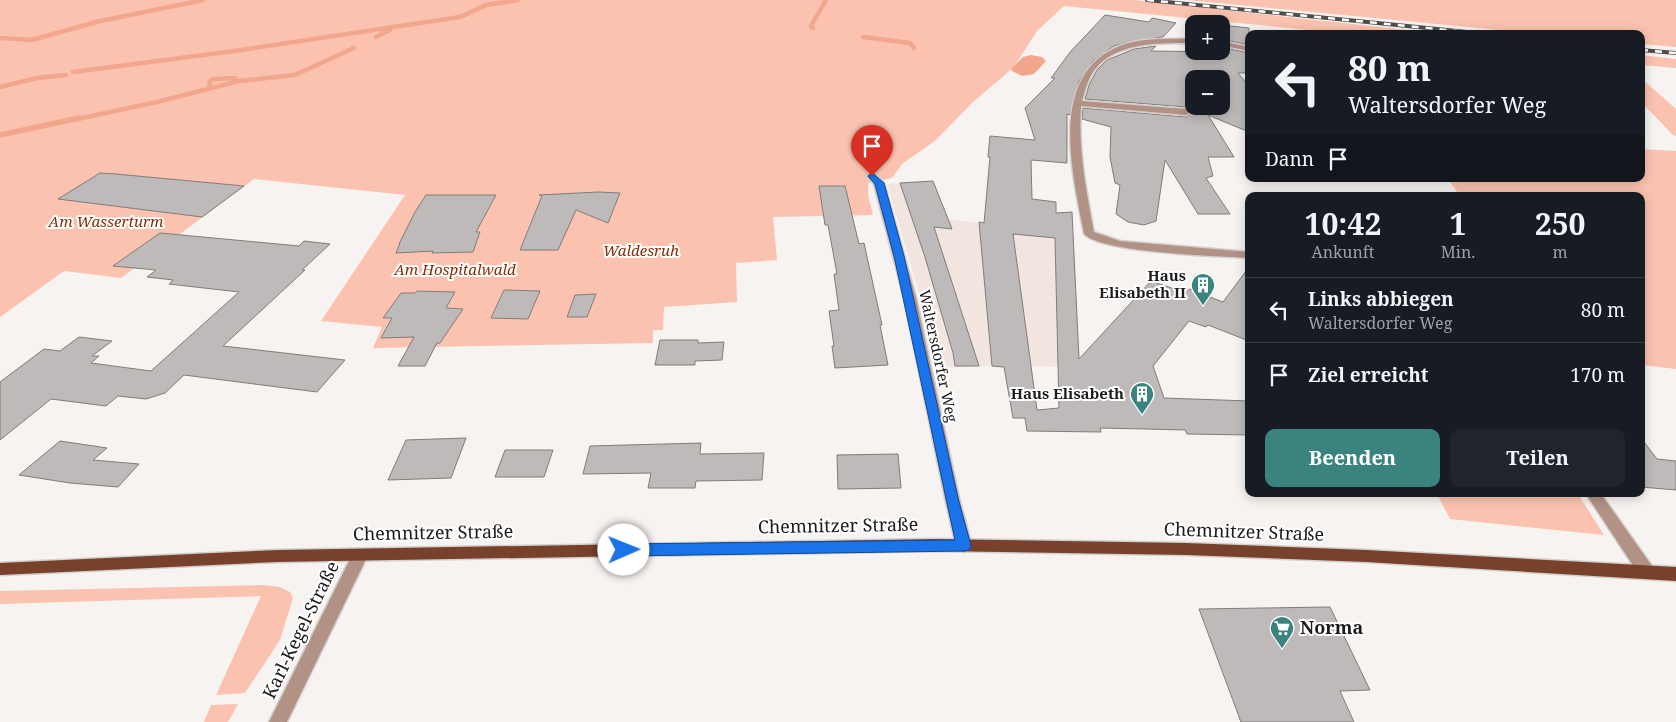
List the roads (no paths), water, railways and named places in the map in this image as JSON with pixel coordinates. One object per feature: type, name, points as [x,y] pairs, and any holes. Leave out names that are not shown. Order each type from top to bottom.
[{"type":"main road","name":"Chemnitzer Straße","points":[[0,569],[278,556],[964,546],[1186,549],[1357,555],[1676,574]]},
{"type":"street","points":[[1185,42],[1147,44],[1119,49],[1105,56],[1083,84],[1076,103],[1074,140],[1089,234],[1120,244],[1245,255]]},
{"type":"street","points":[[1230,45],[1245,48]]},
{"type":"street","points":[[1076,103],[1185,112]]},
{"type":"street","name":"Waltersdorfer Weg","points":[[872,176],[880,183],[902,265],[964,546]]},
{"type":"street","points":[[1595,497],[1646,571]]},
{"type":"street","name":"Karl-Kegel-Straße","points":[[278,722],[360,555]]},
{"type":"waterway","points":[[0,38],[32,40],[96,22],[203,0]]},
{"type":"waterway","points":[[73,72],[234,51],[460,17],[486,5],[518,0]]},
{"type":"waterway","points":[[813,28],[811,26],[826,0]]},
{"type":"waterway","points":[[376,37],[390,30]]},
{"type":"waterway","points":[[863,37],[910,43],[914,48]]},
{"type":"waterway","points":[[297,74],[354,48]]},
{"type":"waterway","points":[[0,87],[37,78],[66,75]]},
{"type":"waterway","points":[[73,120],[157,102],[239,81],[295,75]]},
{"type":"waterway","points":[[209,88],[210,81],[213,79],[235,78]]},
{"type":"waterway","points":[[0,135],[79,118]]},
{"type":"railway","points":[[1147,0],[1447,30]]},
{"type":"railway","points":[[1645,50],[1676,53]]},
{"type":"place","name":"Haus Elisabeth II","points":[[1203,306]]},
{"type":"place","name":"Haus Elisabeth","points":[[1142,415]]},
{"type":"place","name":"Norma","points":[[1282,649]]},
{"type":"park label","name":"Am Wasserturm","points":[[106,222]]},
{"type":"park label","name":"Waldesruh","points":[[641,251]]},
{"type":"park label","name":"Am Hospitalwald","points":[[455,270]]}]
